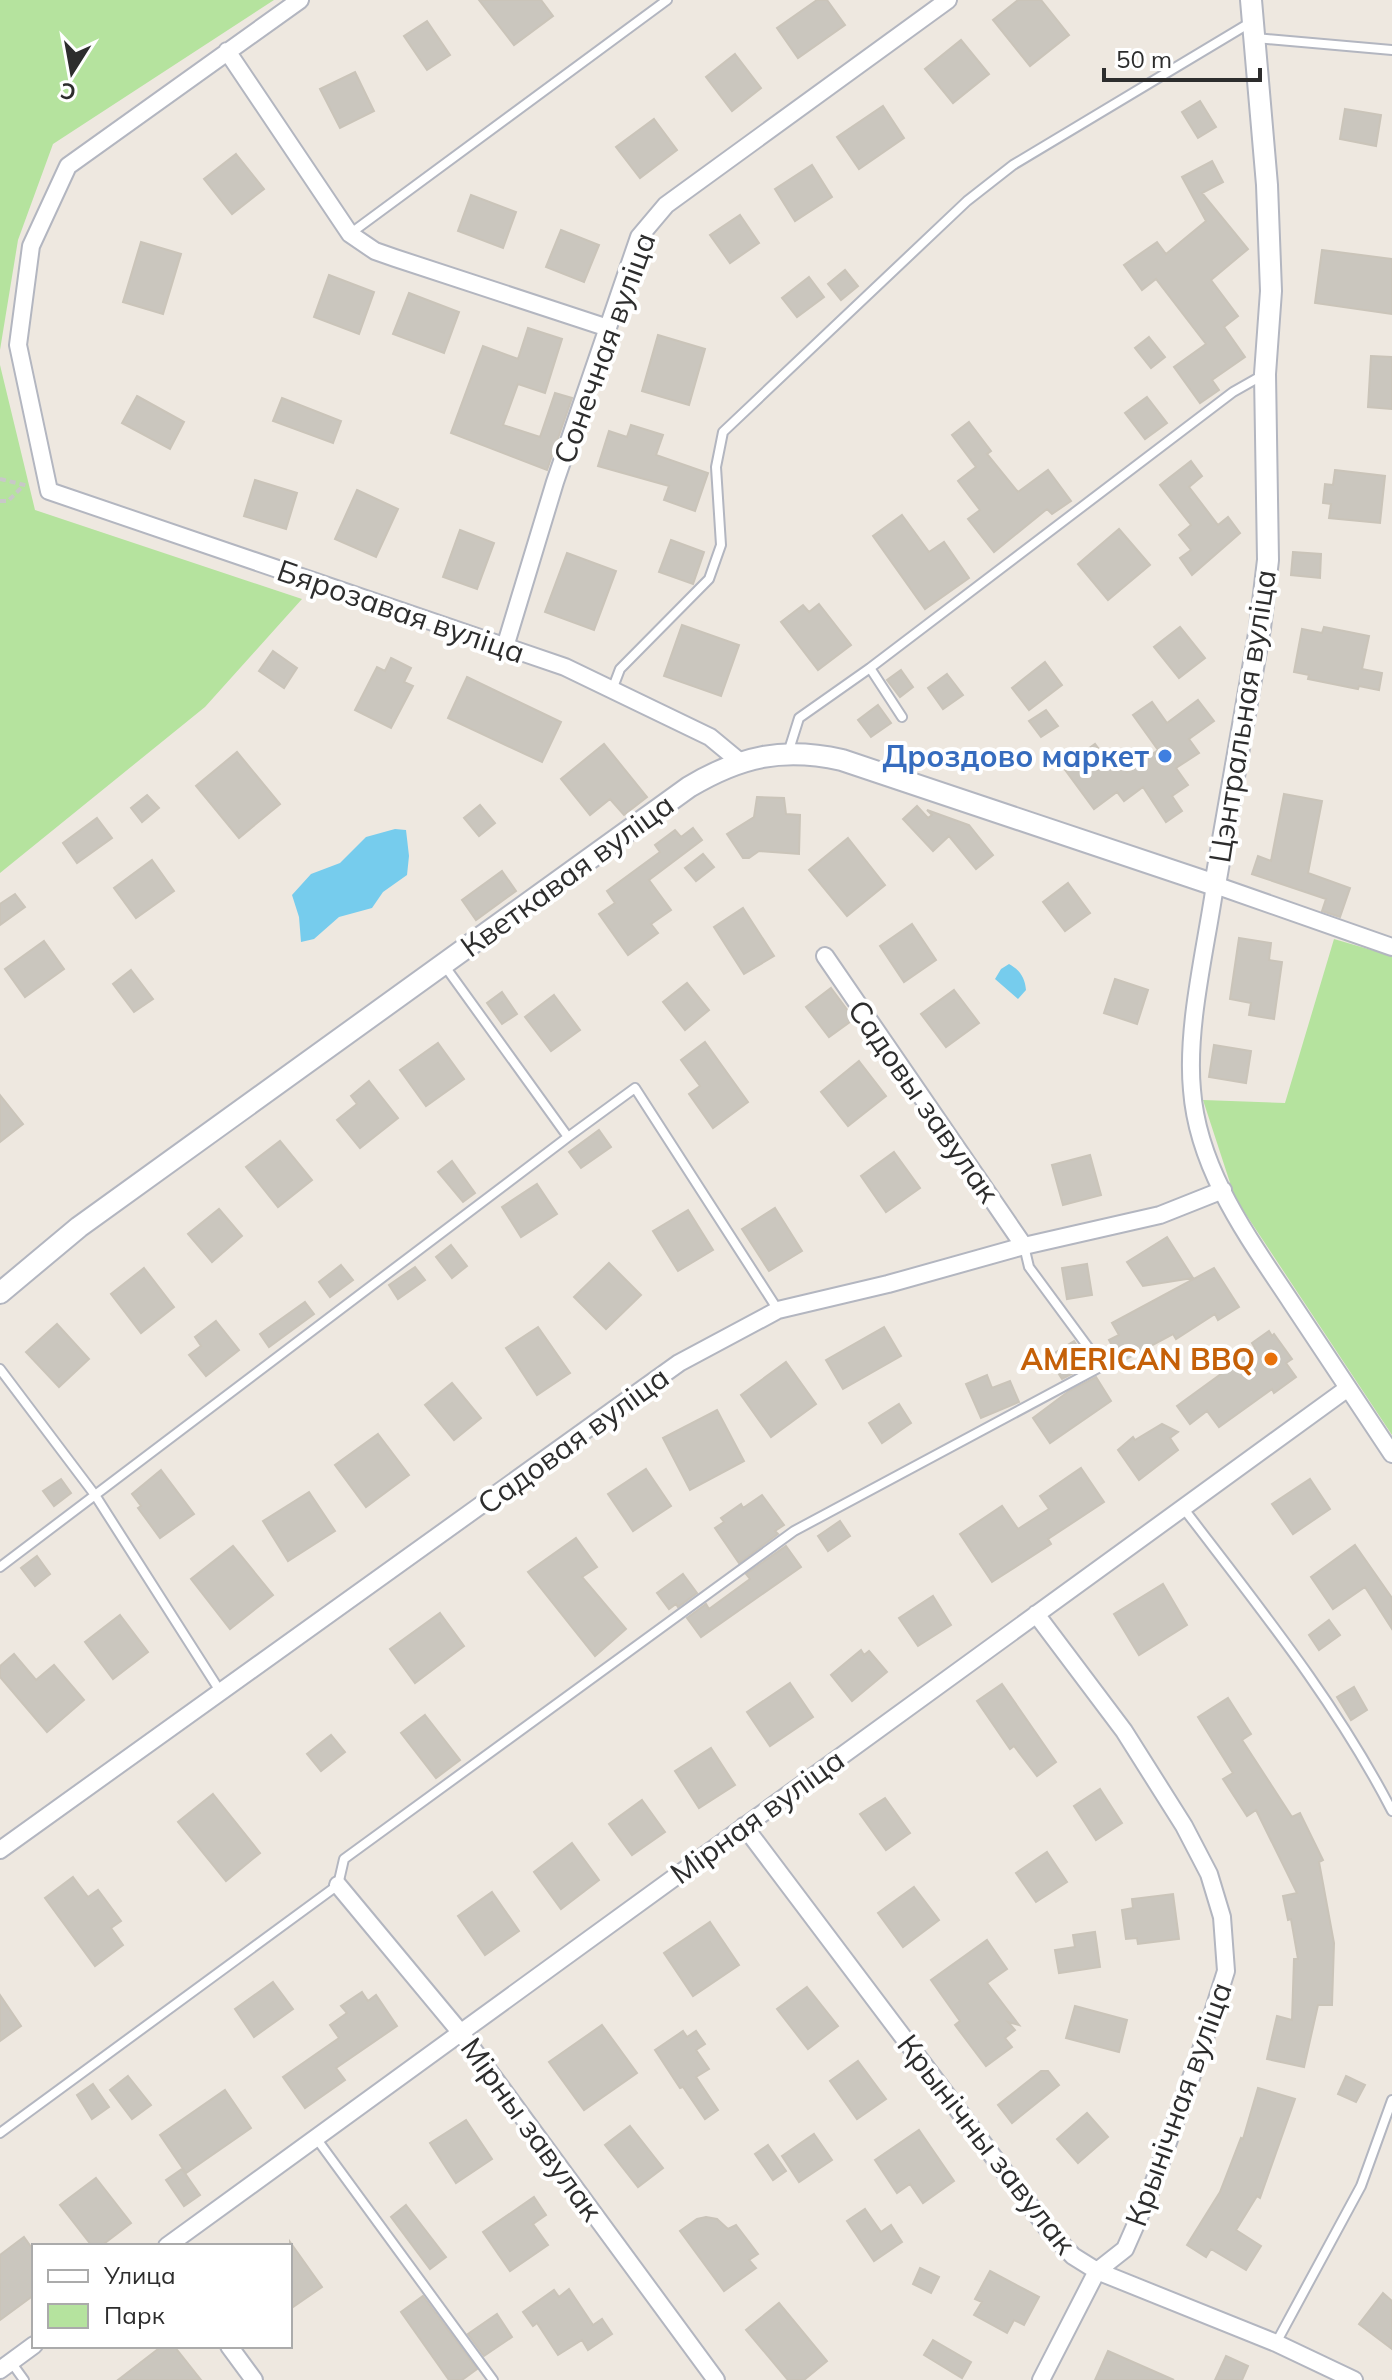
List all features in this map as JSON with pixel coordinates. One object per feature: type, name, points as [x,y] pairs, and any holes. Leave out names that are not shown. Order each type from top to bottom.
[{"type":"street","points":[[49,491],[18,345],[31,246],[68,166],[300,0]]},
{"type":"street","name":"Сонечная вуліца","points":[[505,647],[555,482],[639,237],[666,205],[948,0]]},
{"type":"street","name":"Цэнтральная вуліца","points":[[1253,20],[1267,185],[1271,291],[1265,374],[1268,560],[1192,1037],[1191,1087],[1196,1122],[1206,1155],[1237,1221],[1392,1454]]},
{"type":"street","points":[[227,51],[350,234],[375,251],[608,328]]},
{"type":"street","name":"Бярозавая вуліца","points":[[49,491],[565,667],[710,737],[739,761]]},
{"type":"street","name":"Кветкавая вуліца","points":[[0,1293],[79,1227],[689,787],[739,761],[787,754],[813,754],[883,772],[1215,885]]},
{"type":"street","points":[[1215,885],[1392,947]]},
{"type":"street","name":"Садовы завулак","points":[[825,956],[1024,1246]]},
{"type":"street","name":"Садовая вуліца","points":[[0,1850],[679,1363],[778,1310],[888,1284],[1024,1246],[1160,1215],[1223,1190]]},
{"type":"street","name":"Мірная вуліца","points":[[170,2244],[1348,1388]]},
{"type":"street","name":"Крынічная вуліца","points":[[1036,1614],[1124,1731],[1184,1826],[1209,1874],[1222,1917],[1226,1971],[1151,2190],[1125,2249],[1097,2271],[1041,2380]]},
{"type":"street","name":"Крынічны завулак","points":[[744,1826],[1050,2232],[1073,2256],[1097,2271],[1276,2343],[1354,2380]]},
{"type":"street","name":"Мірны завулак","points":[[338,1885],[461,2033],[716,2380]]},
{"type":"street","points":[[6,2366],[32,2346]]},
{"type":"street","points":[[230,2348],[254,2380]]},
{"type":"lane","points":[[350,234],[667,0]]},
{"type":"lane","points":[[612,690],[620,669],[709,579],[721,545],[716,467],[723,432],[967,201],[1013,165],[1253,20],[1392,50]]},
{"type":"lane","points":[[787,754],[799,718],[870,668],[1205,413],[1265,374]]},
{"type":"lane","points":[[870,668],[902,717]]},
{"type":"lane","points":[[444,964],[568,1137]]},
{"type":"lane","points":[[0,1567],[635,1088],[778,1310]]},
{"type":"lane","points":[[0,2133],[338,1885],[344,1859],[794,1531],[1102,1366],[1029,1267],[1024,1246]]},
{"type":"lane","points":[[0,1369],[95,1495],[221,1692]]},
{"type":"lane","points":[[1184,1509],[1284,1640],[1365,1759],[1392,1811]]},
{"type":"lane","points":[[1276,2343],[1361,2186],[1392,2100]]},
{"type":"lane","points":[[316,2138],[493,2380]]},
{"type":"lane","points":[[6,2366],[24,2380]]},
{"type":"path","points":[[0,479],[49,491]]},
{"type":"path","points":[[0,501],[8,501],[24,485]]},
{"type":"green space","points":[[0,0],[274,0],[53,144],[18,240],[0,350]]},
{"type":"green space","points":[[0,365],[35,510],[302,599],[205,707],[0,873]]},
{"type":"green space","points":[[1334,939],[1392,956],[1392,1435],[1235,1198],[1203,1100],[1285,1103]]},
{"type":"water","points":[[395,829],[406,830],[409,856],[407,875],[383,892],[372,908],[339,917],[314,939],[301,942],[299,917],[292,895],[311,874],[340,863],[366,837]]},
{"type":"water","points":[[1009,964],[1019,972],[1024,982],[1026,990],[1018,999],[995,979],[1001,969]]},
{"type":"building","points":[[479,0],[541,0],[553,16],[514,45]]},
{"type":"building","points":[[817,0],[827,0],[845,25],[798,58],[777,28]]},
{"type":"building","points":[[1018,0],[1041,0],[1069,35],[1030,66],[993,20]]},
{"type":"building","points":[[427,21],[450,55],[427,70],[404,36]]},
{"type":"building","points":[[961,40],[989,74],[953,103],[925,69]]},
{"type":"building","points":[[735,54],[761,88],[732,111],[706,77]]},
{"type":"building","points":[[355,72],[374,111],[340,128],[320,89]]},
{"type":"building","points":[[1200,101],[1216,127],[1198,138],[1182,112]]},
{"type":"building","points":[[883,106],[904,138],[859,169],[837,137]]},
{"type":"building","points":[[1345,109],[1381,115],[1376,146],[1340,139]]},
{"type":"building","points":[[654,119],[677,150],[640,178],[616,147]]},
{"type":"building","points":[[236,154],[264,189],[232,214],[204,179]]},
{"type":"building","points":[[1212,161],[1223,182],[1202,193],[1248,249],[1211,280],[1238,316],[1224,327],[1245,357],[1212,380],[1219,390],[1200,403],[1174,367],[1206,344],[1156,279],[1142,290],[1124,265],[1157,242],[1166,254],[1206,221],[1182,177]]},
{"type":"building","points":[[812,165],[832,197],[795,221],[775,189]]},
{"type":"building","points":[[471,195],[516,212],[503,248],[458,231]]},
{"type":"building","points":[[740,215],[759,243],[730,263],[710,235]]},
{"type":"building","points":[[561,230],[599,245],[584,282],[546,267]]},
{"type":"building","points":[[141,242],[181,254],[163,314],[123,302]]},
{"type":"building","points":[[1322,250],[1392,259],[1392,314],[1315,303]]},
{"type":"building","points":[[845,270],[858,286],[841,300],[828,284]]},
{"type":"building","points":[[329,275],[374,292],[359,334],[314,317]]},
{"type":"building","points":[[809,277],[824,297],[797,317],[782,298]]},
{"type":"building","points":[[409,293],[459,312],[444,353],[393,334]]},
{"type":"building","points":[[528,328],[562,339],[545,393],[518,384],[503,425],[540,437],[555,393],[572,398],[547,470],[451,433],[483,346],[518,359]]},
{"type":"building","points":[[658,335],[705,349],[689,405],[642,391]]},
{"type":"building","points":[[1149,337],[1165,357],[1151,368],[1135,348]]},
{"type":"building","points":[[1371,356],[1392,357],[1392,409],[1368,407]]},
{"type":"building","points":[[137,396],[184,422],[170,449],[122,423]]},
{"type":"building","points":[[1147,397],[1167,423],[1145,439],[1125,413]]},
{"type":"building","points":[[282,398],[341,421],[333,443],[273,421]]},
{"type":"building","points":[[969,422],[991,451],[987,454],[1018,492],[1048,470],[1071,501],[1052,514],[1047,509],[994,552],[968,519],[980,510],[958,481],[976,467],[952,435]]},
{"type":"building","points":[[631,425],[663,435],[656,455],[708,473],[695,511],[664,500],[669,486],[598,466],[609,431],[627,437]]},
{"type":"building","points":[[1191,461],[1202,476],[1189,487],[1218,525],[1228,517],[1240,533],[1192,575],[1180,558],[1191,550],[1179,535],[1191,525],[1160,485]]},
{"type":"building","points":[[1335,470],[1385,476],[1380,523],[1329,518],[1331,504],[1323,503],[1325,484],[1333,485]]},
{"type":"building","points":[[255,480],[297,493],[286,529],[244,516]]},
{"type":"building","points":[[357,490],[398,509],[376,557],[335,539]]},
{"type":"building","points":[[902,515],[929,552],[944,542],[969,578],[925,609],[873,536]]},
{"type":"building","points":[[1119,529],[1150,565],[1108,600],[1078,564]]},
{"type":"building","points":[[460,530],[494,543],[477,589],[443,577]]},
{"type":"building","points":[[671,540],[704,552],[693,584],[659,572]]},
{"type":"building","points":[[1293,552],[1321,554],[1320,578],[1291,575]]},
{"type":"building","points":[[567,553],[616,571],[594,630],[545,612]]},
{"type":"building","points":[[819,604],[851,645],[818,670],[781,622],[803,605],[809,612]]},
{"type":"building","points":[[682,625],[739,645],[721,696],[664,676]]},
{"type":"building","points":[[1180,627],[1205,658],[1179,678],[1154,647]]},
{"type":"building","points":[[1324,627],[1369,636],[1362,669],[1382,673],[1379,690],[1308,679],[1309,675],[1294,672],[1302,629],[1322,633]]},
{"type":"building","points":[[273,651],[297,668],[284,688],[259,671]]},
{"type":"building","points":[[391,658],[411,668],[404,682],[413,686],[391,728],[355,710],[377,667],[385,671]]},
{"type":"building","points":[[1045,662],[1062,685],[1029,710],[1012,688]]},
{"type":"building","points":[[901,670],[913,687],[900,697],[887,680]]},
{"type":"building","points":[[947,674],[963,695],[943,709],[928,688]]},
{"type":"building","points":[[467,677],[561,722],[542,762],[448,718]]},
{"type":"building","points":[[1198,700],[1214,721],[1189,739],[1199,753],[1176,768],[1188,785],[1172,796],[1182,811],[1166,822],[1143,787],[1124,801],[1117,792],[1094,809],[1063,767],[1095,744],[1113,768],[1120,763],[1127,772],[1158,750],[1133,715],[1152,702],[1167,723]]},
{"type":"building","points":[[878,705],[891,723],[871,737],[858,720]]},
{"type":"building","points":[[1046,710],[1058,726],[1041,737],[1029,721]]},
{"type":"building","points":[[604,744],[647,797],[624,815],[610,799],[590,815],[561,779]]},
{"type":"building","points":[[237,752],[280,804],[239,838],[196,786]]},
{"type":"building","points":[[1284,794],[1322,801],[1308,873],[1350,888],[1340,917],[1322,911],[1326,899],[1252,874],[1258,856],[1271,861]]},
{"type":"building","points":[[147,795],[159,808],[142,822],[131,808]]},
{"type":"building","points":[[757,797],[784,798],[786,814],[800,815],[799,854],[759,851],[749,858],[743,858],[727,834],[754,817]]},
{"type":"building","points":[[480,805],[495,823],[479,836],[464,818]]},
{"type":"building","points":[[917,806],[928,818],[932,815],[927,810],[969,825],[993,855],[976,869],[949,836],[933,851],[903,819]]},
{"type":"building","points":[[97,818],[112,838],[77,863],[63,843]]},
{"type":"building","points":[[693,828],[702,840],[649,880],[671,910],[651,924],[658,933],[628,955],[599,914],[615,903],[607,891],[660,852],[655,845],[675,830],[681,837]]},
{"type":"building","points":[[848,838],[885,885],[847,916],[809,870]]},
{"type":"building","points":[[703,854],[714,867],[696,881],[685,868]]},
{"type":"building","points":[[152,860],[174,891],[136,918],[114,888]]},
{"type":"building","points":[[502,871],[516,891],[476,920],[462,900]]},
{"type":"building","points":[[1068,883],[1090,913],[1065,931],[1043,902]]},
{"type":"building","points":[[15,894],[25,907],[0,925],[0,904]]},
{"type":"building","points":[[743,908],[774,956],[744,974],[714,927]]},
{"type":"building","points":[[912,924],[936,960],[904,982],[880,946]]},
{"type":"building","points":[[1239,938],[1271,943],[1269,960],[1282,962],[1274,1019],[1249,1015],[1251,1003],[1230,999]]},
{"type":"building","points":[[44,941],[64,969],[25,997],[5,969]]},
{"type":"building","points":[[131,970],[153,999],[134,1012],[113,984]]},
{"type":"building","points":[[1115,979],[1148,990],[1137,1024],[1104,1013]]},
{"type":"building","points":[[687,983],[709,1010],[685,1030],[663,1002]]},
{"type":"building","points":[[831,988],[854,1019],[829,1037],[806,1007]]},
{"type":"building","points":[[954,990],[979,1023],[946,1047],[921,1014]]},
{"type":"building","points":[[502,992],[517,1014],[502,1024],[487,1003]]},
{"type":"building","points":[[554,995],[580,1030],[551,1051],[525,1017]]},
{"type":"building","points":[[705,1042],[748,1102],[713,1128],[689,1094],[700,1086],[681,1060]]},
{"type":"building","points":[[438,1043],[464,1079],[426,1106],[400,1070]]},
{"type":"building","points":[[1214,1045],[1251,1051],[1246,1083],[1209,1077]]},
{"type":"building","points":[[859,1061],[886,1096],[848,1126],[821,1092]]},
{"type":"building","points":[[369,1081],[398,1118],[360,1148],[337,1120],[357,1104],[351,1096]]},
{"type":"building","points":[[0,1095],[23,1124],[0,1142]]},
{"type":"building","points":[[599,1130],[611,1147],[581,1168],[569,1152]]},
{"type":"building","points":[[280,1141],[312,1180],[278,1207],[246,1167]]},
{"type":"building","points":[[894,1152],[920,1188],[886,1212],[861,1176]]},
{"type":"building","points":[[1090,1155],[1101,1195],[1063,1205],[1052,1165]]},
{"type":"building","points":[[452,1161],[475,1193],[463,1202],[438,1172]]},
{"type":"building","points":[[537,1184],[557,1214],[521,1237],[502,1207]]},
{"type":"building","points":[[775,1208],[802,1251],[769,1271],[742,1229]]},
{"type":"building","points":[[219,1209],[242,1236],[212,1262],[188,1234]]},
{"type":"building","points":[[688,1210],[713,1250],[678,1271],[653,1231]]},
{"type":"building","points":[[1167,1237],[1193,1278],[1143,1286],[1127,1262]]},
{"type":"building","points":[[451,1245],[467,1266],[452,1278],[436,1257]]},
{"type":"building","points":[[609,1263],[641,1295],[606,1329],[574,1297]]},
{"type":"building","points":[[1087,1264],[1092,1295],[1067,1299],[1062,1268]]},
{"type":"building","points":[[341,1265],[353,1280],[330,1297],[319,1282]]},
{"type":"building","points":[[415,1267],[425,1280],[398,1299],[389,1285]]},
{"type":"building","points":[[144,1268],[174,1307],[141,1333],[111,1294]]},
{"type":"building","points":[[1214,1268],[1239,1307],[1218,1320],[1215,1314],[1176,1339],[1173,1334],[1121,1362],[1109,1340],[1119,1335],[1112,1323]]},
{"type":"building","points":[[305,1302],[314,1314],[269,1347],[260,1334]]},
{"type":"building","points":[[216,1321],[239,1350],[206,1376],[189,1355],[201,1346],[195,1337]]},
{"type":"building","points":[[57,1324],[89,1359],[59,1387],[26,1352]]},
{"type":"building","points":[[538,1327],[570,1373],[537,1395],[506,1348]]},
{"type":"building","points":[[884,1327],[901,1356],[843,1389],[826,1360]]},
{"type":"building","points":[[1269,1331],[1292,1359],[1286,1363],[1296,1377],[1274,1393],[1272,1389],[1219,1427],[1207,1411],[1190,1424],[1177,1406],[1247,1355],[1255,1348],[1252,1343]]},
{"type":"building","points":[[1074,1341],[1089,1365],[1062,1379],[1048,1357]]},
{"type":"building","points":[[786,1362],[816,1404],[771,1437],[741,1395]]},
{"type":"building","points":[[987,1375],[992,1388],[1010,1381],[1019,1402],[981,1418],[966,1384]]},
{"type":"building","points":[[1096,1377],[1111,1401],[1050,1443],[1033,1418],[1069,1391]]},
{"type":"building","points":[[452,1383],[481,1418],[454,1440],[425,1405]]},
{"type":"building","points":[[899,1404],[911,1423],[882,1443],[869,1423]]},
{"type":"building","points":[[717,1410],[744,1461],[690,1490],[663,1438]]},
{"type":"building","points":[[1162,1424],[1178,1432],[1170,1438],[1178,1450],[1139,1480],[1118,1450],[1133,1437],[1135,1440]]},
{"type":"building","points":[[378,1434],[409,1475],[366,1507],[335,1465]]},
{"type":"building","points":[[1081,1468],[1104,1502],[1048,1539],[1051,1544],[992,1582],[960,1534],[1002,1506],[1018,1529],[1049,1509],[1040,1496]]},
{"type":"building","points":[[646,1469],[671,1506],[633,1531],[608,1494]]},
{"type":"building","points":[[161,1470],[194,1514],[160,1538],[138,1508],[141,1506],[132,1494]]},
{"type":"building","points":[[61,1479],[71,1493],[54,1506],[43,1491]]},
{"type":"building","points":[[1310,1479],[1330,1509],[1293,1534],[1272,1504]]},
{"type":"building","points":[[309,1492],[335,1531],[288,1561],[263,1521]]},
{"type":"building","points":[[762,1495],[784,1525],[775,1531],[778,1534],[739,1563],[715,1528],[724,1522],[721,1518],[741,1504],[743,1508]]},
{"type":"building","points":[[840,1521],[850,1536],[828,1551],[818,1536]]},
{"type":"building","points":[[576,1538],[597,1567],[582,1577],[626,1629],[595,1656],[528,1572]]},
{"type":"building","points":[[1355,1545],[1392,1598],[1392,1629],[1365,1587],[1333,1609],[1311,1577]]},
{"type":"building","points":[[233,1546],[273,1595],[230,1629],[191,1579]]},
{"type":"building","points":[[786,1546],[801,1567],[701,1637],[687,1618],[706,1604],[709,1609],[750,1579],[746,1574]]},
{"type":"building","points":[[37,1556],[50,1574],[35,1586],[21,1568]]},
{"type":"building","points":[[683,1574],[697,1593],[678,1607],[676,1604],[669,1609],[657,1593]]},
{"type":"building","points":[[1163,1584],[1187,1625],[1139,1655],[1114,1614]]},
{"type":"building","points":[[933,1596],[951,1625],[918,1646],[899,1618]]},
{"type":"building","points":[[440,1613],[464,1646],[415,1683],[390,1649]]},
{"type":"building","points":[[120,1615],[148,1652],[113,1679],[85,1642]]},
{"type":"building","points":[[1329,1620],[1340,1635],[1319,1650],[1309,1635]]},
{"type":"building","points":[[861,1650],[864,1655],[869,1651],[887,1672],[852,1701],[831,1675]]},
{"type":"building","points":[[14,1654],[36,1680],[54,1665],[84,1700],[47,1732],[0,1677],[0,1666]]},
{"type":"building","points":[[790,1683],[813,1717],[770,1746],[747,1712]]},
{"type":"building","points":[[1002,1684],[1056,1762],[1037,1776],[1014,1746],[1010,1749],[977,1701]]},
{"type":"building","points":[[1354,1687],[1367,1710],[1351,1720],[1337,1697]]},
{"type":"building","points":[[1228,1698],[1251,1734],[1242,1740],[1292,1817],[1300,1813],[1323,1860],[1319,1862],[1334,1943],[1332,2005],[1318,2005],[1304,2067],[1267,2059],[1277,2016],[1292,2020],[1294,1959],[1298,1959],[1291,1919],[1288,1920],[1283,1896],[1297,1893],[1256,1810],[1247,1816],[1223,1779],[1233,1773],[1198,1717]]},
{"type":"building","points":[[425,1715],[460,1760],[436,1778],[401,1733]]},
{"type":"building","points":[[331,1735],[345,1752],[321,1771],[307,1754]]},
{"type":"building","points":[[711,1748],[735,1785],[699,1808],[675,1771]]},
{"type":"building","points":[[1100,1789],[1122,1823],[1096,1840],[1074,1806]]},
{"type":"building","points":[[213,1794],[260,1853],[226,1881],[178,1822]]},
{"type":"building","points":[[885,1798],[910,1833],[886,1850],[860,1814]]},
{"type":"building","points":[[642,1800],[665,1832],[632,1855],[609,1824]]},
{"type":"building","points":[[572,1843],[599,1880],[561,1909],[534,1872]]},
{"type":"building","points":[[1047,1852],[1067,1882],[1036,1902],[1016,1873]]},
{"type":"building","points":[[73,1877],[88,1897],[98,1890],[121,1921],[111,1928],[123,1945],[95,1966],[45,1898]]},
{"type":"building","points":[[914,1887],[939,1920],[903,1947],[878,1913]]},
{"type":"building","points":[[492,1892],[519,1931],[485,1955],[458,1916]]},
{"type":"building","points":[[1173,1894],[1179,1939],[1138,1944],[1137,1938],[1126,1939],[1122,1910],[1133,1908],[1132,1899]]},
{"type":"building","points":[[710,1922],[739,1965],[693,1996],[664,1953]]},
{"type":"building","points":[[1095,1932],[1100,1967],[1059,1973],[1055,1950],[1075,1947],[1073,1935]]},
{"type":"building","points":[[987,1940],[1007,1969],[987,1983],[1019,2025],[1008,2022],[1015,2030],[1005,2038],[1012,2047],[986,2066],[955,2025],[960,2021],[931,1980]]},
{"type":"building","points":[[273,1982],[293,2009],[254,2037],[235,2009]]},
{"type":"building","points":[[807,1987],[838,2026],[808,2049],[777,2009]]},
{"type":"building","points":[[362,1992],[368,2001],[376,1995],[397,2026],[336,2068],[345,2080],[305,2108],[283,2077],[339,2038],[330,2025],[347,2013],[341,2006]]},
{"type":"building","points":[[0,1995],[21,2026],[0,2041]]},
{"type":"building","points":[[1075,2006],[1127,2020],[1119,2052],[1066,2038]]},
{"type":"building","points":[[602,2025],[637,2073],[584,2110],[549,2062]]},
{"type":"building","points":[[683,2031],[687,2037],[696,2031],[705,2044],[696,2050],[709,2069],[696,2077],[718,2110],[705,2119],[655,2050]]},
{"type":"building","points":[[858,2061],[886,2099],[857,2119],[830,2081]]},
{"type":"building","points":[[1041,2071],[1048,2071],[1059,2085],[1012,2123],[998,2105]]},
{"type":"building","points":[[128,2076],[151,2105],[132,2119],[110,2090]]},
{"type":"building","points":[[1346,2076],[1365,2085],[1356,2102],[1338,2094]]},
{"type":"building","points":[[93,2084],[109,2107],[92,2119],[77,2095]]},
{"type":"building","points":[[1258,2088],[1295,2099],[1260,2198],[1257,2196],[1236,2230],[1261,2246],[1246,2270],[1211,2249],[1206,2257],[1187,2245],[1220,2192],[1243,2139]]},
{"type":"building","points":[[225,2090],[251,2128],[186,2173],[160,2135]]},
{"type":"building","points":[[1087,2113],[1108,2137],[1078,2163],[1057,2139]]},
{"type":"building","points":[[466,2120],[492,2159],[456,2183],[430,2143]]},
{"type":"building","points":[[630,2126],[663,2168],[638,2187],[605,2145]]},
{"type":"building","points":[[919,2130],[954,2181],[923,2203],[910,2184],[897,2193],[875,2160]]},
{"type":"building","points":[[814,2134],[832,2160],[799,2182],[782,2156]]},
{"type":"building","points":[[768,2145],[786,2171],[773,2180],[755,2154]]},
{"type":"building","points":[[182,2169],[200,2195],[184,2206],[166,2180]]},
{"type":"building","points":[[96,2178],[131,2223],[104,2244],[90,2244],[60,2205]]},
{"type":"building","points":[[534,2197],[546,2215],[533,2224],[548,2245],[510,2271],[483,2232]]},
{"type":"building","points":[[406,2205],[446,2257],[430,2269],[391,2217]]},
{"type":"building","points":[[865,2209],[881,2232],[891,2225],[902,2242],[874,2261],[847,2221]]},
{"type":"building","points":[[697,2219],[717,2219],[728,2229],[736,2225],[758,2254],[749,2260],[756,2268],[724,2291],[680,2231]]},
{"type":"building","points":[[24,2237],[32,2248],[32,2296],[0,2320],[0,2255]]},
{"type":"building","points":[[292,2245],[322,2287],[292,2308]]},
{"type":"building","points":[[920,2268],[939,2277],[931,2293],[913,2284]]},
{"type":"building","points":[[990,2271],[1039,2297],[1024,2325],[1014,2320],[1007,2333],[974,2315],[982,2302],[975,2299]]},
{"type":"building","points":[[569,2289],[593,2325],[602,2319],[612,2334],[588,2350],[582,2340],[558,2355],[537,2323],[533,2326],[523,2312],[554,2290],[559,2297]]},
{"type":"building","points":[[1383,2293],[1392,2301],[1392,2349],[1359,2324]]},
{"type":"building","points":[[423,2296],[477,2369],[462,2380],[449,2380],[401,2312]]},
{"type":"building","points":[[779,2303],[827,2361],[804,2380],[788,2380],[746,2330]]},
{"type":"building","points":[[497,2314],[512,2337],[484,2356],[468,2334]]},
{"type":"building","points":[[933,2340],[971,2362],[962,2378],[924,2355]]},
{"type":"building","points":[[159,2348],[176,2348],[201,2380],[118,2380]]},
{"type":"building","points":[[1108,2351],[1174,2380],[1095,2380]]},
{"type":"building","points":[[1226,2356],[1248,2366],[1242,2380],[1215,2380]]},
{"type":"place","name":"Дроздово маркет","points":[[1165,756]]},
{"type":"place","name":"AMERICAN BBQ","points":[[1271,1359]]}]
